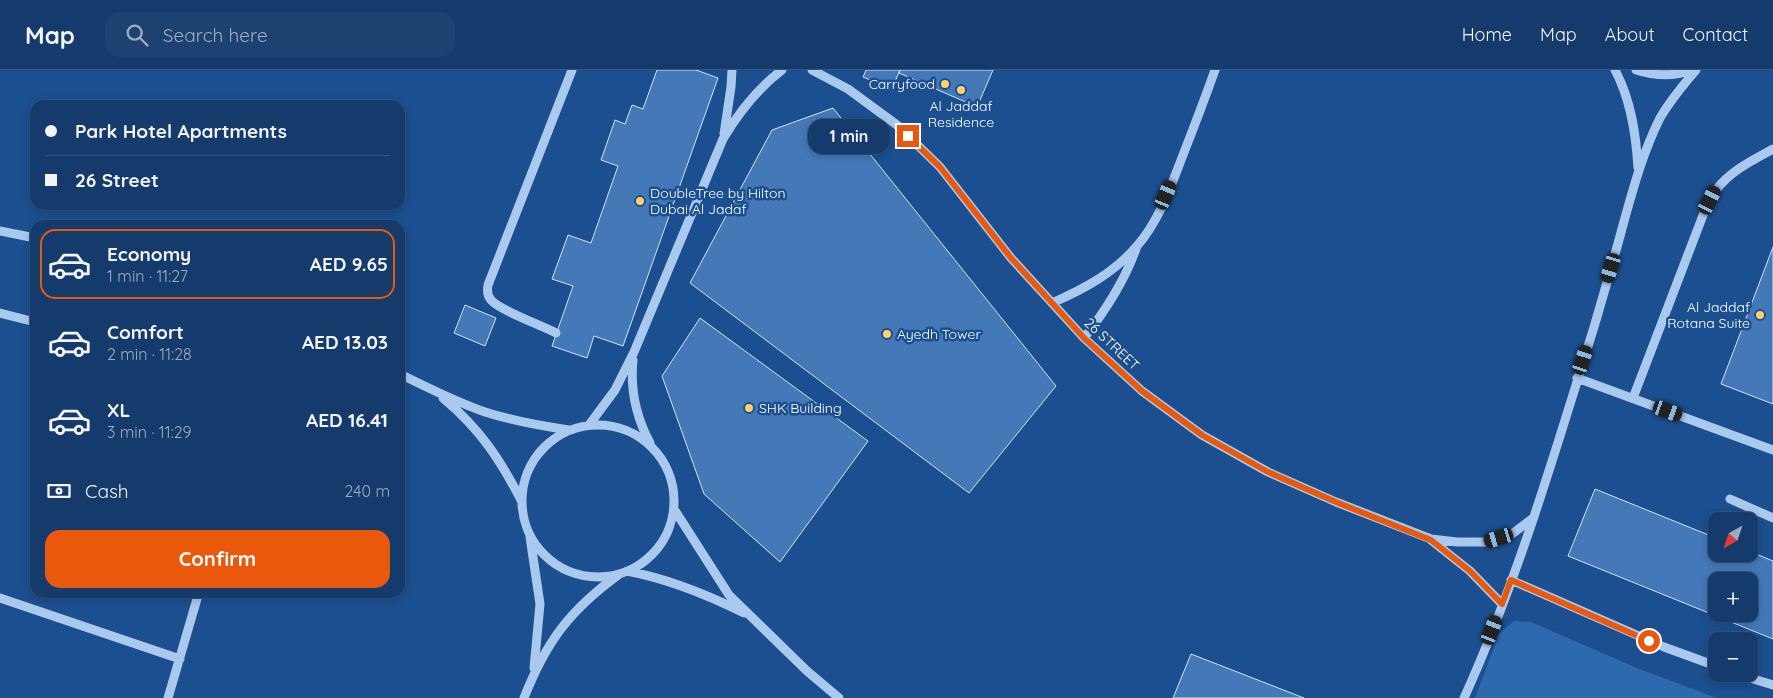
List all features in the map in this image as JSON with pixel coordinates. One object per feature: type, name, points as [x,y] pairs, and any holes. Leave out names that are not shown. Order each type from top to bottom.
[{"type":"street","points":[[556,333],[496,305],[488,296],[487,291],[572,70]]},
{"type":"street","points":[[723,139],[732,70]]},
{"type":"street","points":[[589,425],[615,390],[634,352],[723,139],[737,116],[754,95],[782,70]]},
{"type":"street","name":"26 STREET","points":[[812,70],[848,89],[897,125],[940,167],[1011,258],[1084,338],[1142,391],[1202,435],[1268,472],[1336,502],[1431,540],[1470,571],[1502,604]]},
{"type":"street","points":[[1052,303],[1098,280],[1119,264],[1137,246],[1148,230],[1166,195],[1216,70]]},
{"type":"street","points":[[1615,70],[1630,109],[1636,141],[1638,173]]},
{"type":"street","points":[[1636,70],[1651,74],[1668,75],[1692,70]]},
{"type":"street","points":[[1464,698],[1502,604],[1533,518],[1648,144],[1661,116],[1678,91],[1696,70]]},
{"type":"street","points":[[1634,398],[1705,210],[1715,191],[1725,179],[1744,165],[1773,149]]},
{"type":"street","points":[[0,230],[30,237]]},
{"type":"street","points":[[1084,338],[1098,321],[1121,285],[1137,246]]},
{"type":"street","points":[[0,313],[30,321]]},
{"type":"street","points":[[634,352],[632,372],[636,412],[643,431],[653,449]]},
{"type":"street","points":[[405,376],[485,412],[513,420],[569,430]]},
{"type":"street","points":[[1577,378],[1773,450]]},
{"type":"street","points":[[433,390],[461,413],[485,440],[506,470],[522,503]]},
{"type":"street","points":[[524,698],[533,674],[549,644],[569,617],[593,593],[654,553],[670,525],[674,510],[672,483],[661,459],[642,439],[617,427],[589,425],[569,430],[553,439],[540,452],[530,467],[524,485],[522,503],[524,518],[530,534],[540,604],[533,674]]},
{"type":"street","points":[[1730,499],[1773,518]]},
{"type":"street","points":[[674,510],[729,595],[807,671],[839,698]]},
{"type":"street","name":"26 STREET","points":[[1431,540],[1486,542],[1512,534],[1533,518]]},
{"type":"street","points":[[530,534],[540,549],[552,561],[568,570],[594,576],[623,572],[652,576],[703,593],[751,617]]},
{"type":"street","points":[[1511,580],[1589,616],[1708,663]]},
{"type":"street","points":[[0,598],[180,659]]},
{"type":"street","points":[[168,698],[197,598]]},
{"type":"street","points":[[1758,680],[1773,685]]},
{"type":"shaded area","points":[[1514,621],[1531,622],[1637,668],[1717,698],[1475,698],[1499,634]]},
{"type":"building","name":"DoubleTree by Hilton Dubai Al Jadaf","points":[[657,70],[696,70],[718,78],[623,346],[594,336],[587,358],[552,346],[573,286],[552,279],[568,235],[591,243],[618,166],[601,160],[615,120],[625,124],[632,105],[643,109]]},
{"type":"building","points":[[866,70],[900,70],[892,89],[863,77]]},
{"type":"building","name":"Al Jaddaf Residence","points":[[900,70],[993,70],[977,107],[899,73]]},
{"type":"building","name":"Ayedh Tower","points":[[833,108],[1056,386],[969,493],[690,283],[772,130]]},
{"type":"building","name":"Al Jaddaf Rotana Suite","points":[[1773,247],[1773,404],[1721,384]]},
{"type":"building","points":[[465,305],[496,318],[485,346],[454,333]]},
{"type":"building","name":"SHK Building","points":[[700,318],[868,441],[780,562],[704,494],[662,376]]},
{"type":"building","points":[[1595,489],[1708,535],[1708,562],[1758,562],[1758,555],[1773,561],[1773,639],[1731,622],[1758,622],[1758,572],[1708,572],[1708,613],[1568,556]]},
{"type":"building","points":[[1191,654],[1304,698],[1173,698]]},
{"type":"place","name":"Carryfood","points":[[945,84]]},
{"type":"place","name":"Al Jaddaf Residence","points":[[961,90]]},
{"type":"place","name":"DoubleTree by Hilton Dubai Al Jadaf","points":[[640,201]]},
{"type":"place","name":"Al Jaddaf Rotana Suite","points":[[1760,315]]},
{"type":"place","name":"Ayedh Tower","points":[[887,334]]},
{"type":"place","name":"SHK Building","points":[[749,408]]},
{"type":"route","points":[[908,136],[940,167],[1011,258],[1084,338],[1142,391],[1202,435],[1268,472],[1336,502],[1431,540],[1470,571],[1502,604],[1511,580],[1649,641]]}]
